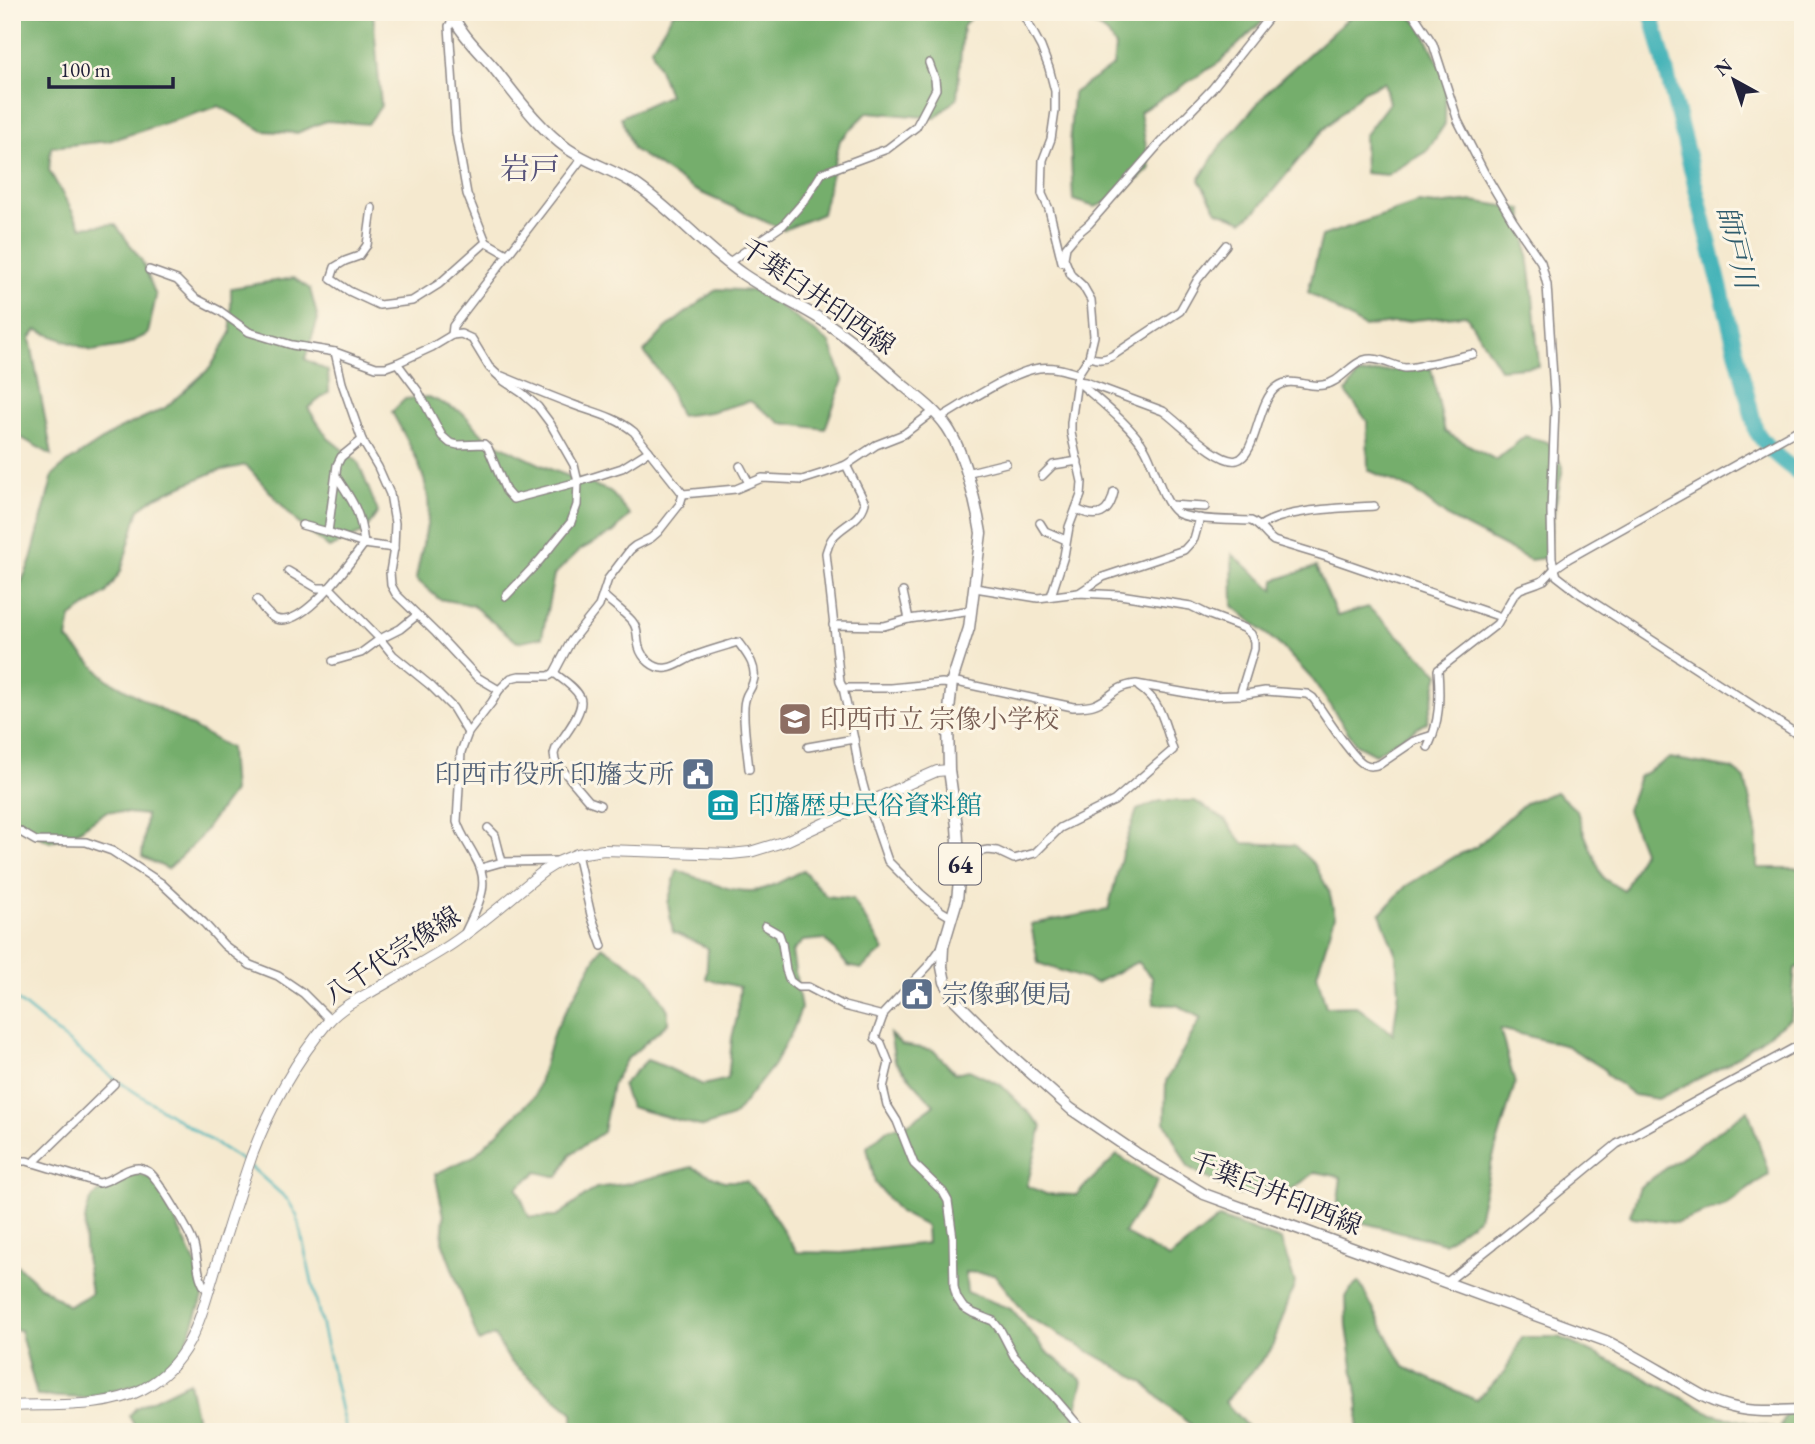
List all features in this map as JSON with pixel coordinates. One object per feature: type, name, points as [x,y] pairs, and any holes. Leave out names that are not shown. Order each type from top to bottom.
[{"type":"main road","name":"千葉臼井印西線","points":[[453,16],[535,118],[556,139],[583,157],[636,185],[728,263],[837,330],[937,415],[954,439],[966,473],[981,533],[972,610],[952,683],[948,721],[949,770],[960,855],[960,883],[943,947],[942,967],[945,982],[968,1015],[1071,1109],[1204,1194],[1606,1341],[1710,1400],[1734,1408],[1763,1411],[1803,1410]]},
{"type":"main road","name":"八千代宗像線","points":[[12,1406],[103,1402],[122,1398],[141,1390],[167,1372],[183,1353],[200,1319],[247,1169],[279,1095],[307,1048],[330,1020],[349,1004],[446,948],[544,871],[577,854],[604,850],[731,854],[750,852],[786,841],[937,771],[949,770]]},
{"type":"street","points":[[1022,12],[1041,47],[1055,91],[1051,139],[1043,160],[1042,194],[1049,209],[1060,258],[1091,300],[1094,336],[1089,357],[1077,377],[1071,423],[1082,482],[1081,495],[1069,527],[1064,556],[1051,596]]},
{"type":"street","points":[[1067,268],[1064,258],[1066,247],[1071,240],[1089,224],[1212,89],[1273,12]]},
{"type":"street","points":[[1410,12],[1433,44],[1458,121],[1478,162],[1541,262],[1548,285],[1555,408],[1552,559],[1557,576],[1803,738]]},
{"type":"street","points":[[453,16],[449,26],[456,132],[467,194],[486,242],[507,254]]},
{"type":"street","points":[[728,263],[783,225],[805,200],[822,173],[887,149],[916,128],[936,89],[929,63]]},
{"type":"street","points":[[452,335],[453,326],[583,157]]},
{"type":"street","points":[[372,208],[367,245],[359,256],[335,267],[331,279],[379,305],[412,302],[439,284],[486,242]]},
{"type":"street","points":[[1089,357],[1105,360],[1180,311],[1198,279],[1226,246]]},
{"type":"street","points":[[149,270],[177,280],[195,298],[249,332],[292,345],[335,352],[376,367],[397,363],[452,335],[461,334],[472,339],[489,368],[538,407],[560,438],[574,465],[578,482],[577,505],[571,522],[506,596]]},
{"type":"street","points":[[335,352],[342,383],[362,440],[390,494],[395,523],[391,584],[396,594],[477,677],[499,690]]},
{"type":"street","points":[[683,494],[736,489],[762,478],[802,480],[824,473],[846,465],[876,445],[904,434],[1002,382],[1037,368],[1052,368],[1163,411],[1208,450],[1238,460],[1247,452],[1268,395],[1281,384],[1297,382],[1323,386],[1366,360],[1382,361],[1405,368],[1473,354]]},
{"type":"street","points":[[397,363],[418,391],[442,436],[450,443],[484,444],[510,498],[515,499],[622,468],[649,451]]},
{"type":"street","points":[[496,374],[607,415],[625,425],[634,432],[683,494]]},
{"type":"street","points":[[1077,377],[1145,450],[1176,513],[1200,518],[1251,521],[1260,526],[1274,541],[1501,617]]},
{"type":"street","points":[[1428,747],[1440,701],[1438,670],[1497,624],[1520,589],[1537,583],[1568,559],[1803,427]]},
{"type":"street","points":[[328,532],[337,465],[341,457],[362,440]]},
{"type":"street","points":[[1042,476],[1053,465],[1078,461]]},
{"type":"street","points":[[966,473],[1006,463]]},
{"type":"street","points":[[846,465],[865,503],[859,517],[834,536],[826,553],[840,682],[859,770],[888,861],[920,894],[951,917]]},
{"type":"street","points":[[740,466],[749,484]]},
{"type":"street","points":[[257,600],[277,619],[284,620],[307,608],[330,588],[364,544],[360,518],[354,503],[336,476]]},
{"type":"street","points":[[1076,509],[1087,514],[1100,514],[1111,503],[1114,492]]},
{"type":"street","points":[[463,936],[482,895],[484,875],[457,822],[461,752],[468,733],[511,678],[541,677],[554,673],[571,641],[599,606],[608,579],[635,545],[658,533],[680,504],[683,494]]},
{"type":"street","points":[[1170,505],[1205,507]]},
{"type":"street","points":[[1260,526],[1267,521],[1309,511],[1374,506]]},
{"type":"street","points":[[1078,593],[1103,577],[1184,550],[1194,539],[1200,518]]},
{"type":"street","points":[[1040,523],[1045,531],[1066,540]]},
{"type":"street","points":[[302,525],[364,544],[394,548]]},
{"type":"street","points":[[288,571],[317,588],[330,588],[393,655],[453,708],[468,733]]},
{"type":"street","points":[[975,588],[1038,597],[1078,593],[1120,594],[1191,606],[1244,628],[1251,634],[1254,649],[1240,695]]},
{"type":"street","points":[[903,592],[909,620]]},
{"type":"street","points":[[603,595],[633,622],[643,656],[659,668],[672,667],[694,656],[738,642],[752,661],[754,676],[753,684],[745,695],[744,711],[749,769]]},
{"type":"street","points":[[833,625],[884,626],[972,610]]},
{"type":"street","points":[[333,661],[361,653],[400,629],[416,615]]},
{"type":"street","points":[[554,673],[579,694],[581,700],[577,715],[556,748],[555,761],[589,801],[600,804]]},
{"type":"street","points":[[843,688],[891,688],[952,683],[1073,708],[1099,703],[1116,689],[1136,684],[1204,696],[1265,691],[1307,694],[1313,698],[1361,762],[1374,767],[1414,741],[1433,735]]},
{"type":"street","points":[[960,855],[988,850],[1014,859],[1035,853],[1060,828],[1114,801],[1173,750],[1157,704],[1136,684]]},
{"type":"street","points":[[808,747],[854,739]]},
{"type":"street","points":[[12,827],[36,841],[86,842],[112,851],[161,883],[204,923],[224,946],[250,965],[278,976],[303,993],[330,1020]]},
{"type":"street","points":[[488,828],[495,835],[502,862]]},
{"type":"street","points":[[577,854],[591,915],[602,946]]},
{"type":"street","points":[[481,868],[502,862],[560,861]]},
{"type":"street","points":[[765,926],[779,934],[790,981],[798,987],[808,987],[844,1006],[883,1016]]},
{"type":"street","points":[[943,947],[884,1013],[876,1038],[881,1043],[889,1063],[884,1095],[914,1164],[943,1192],[947,1201],[953,1238],[954,1287],[957,1298],[963,1307],[993,1321],[1014,1356],[1084,1432]]},
{"type":"street","points":[[1447,1282],[1617,1144],[1803,1043]]},
{"type":"street","points":[[33,1163],[114,1084]]},
{"type":"street","points":[[12,1163],[33,1163],[99,1184],[110,1181],[127,1170],[135,1168],[147,1171],[156,1180],[191,1237],[202,1284],[208,1291]]},
{"type":"green space","points":[[12,12],[373,12],[381,106],[368,124],[326,121],[297,133],[263,131],[219,106],[109,141],[51,147],[49,170],[81,227],[115,224],[142,261],[156,296],[148,334],[123,346],[92,351],[37,330],[30,338],[52,455],[18,436],[12,440]]},
{"type":"green space","points":[[674,12],[975,12],[963,27],[957,98],[935,118],[868,112],[840,140],[822,214],[784,230],[695,190],[633,149],[621,117],[669,95],[651,48]]},
{"type":"green space","points":[[1073,12],[1272,12],[1220,62],[1140,112],[1150,169],[1115,199],[1095,207],[1073,200],[1070,136],[1073,93],[1113,66],[1115,47],[1107,33]]},
{"type":"green space","points":[[1367,12],[1404,12],[1420,24],[1446,78],[1445,124],[1427,151],[1387,175],[1365,173],[1364,136],[1389,103],[1384,82],[1364,91],[1323,130],[1258,209],[1243,221],[1217,211],[1199,180],[1218,149],[1272,87],[1350,17]]},
{"type":"green space","points":[[1473,201],[1522,209],[1539,366],[1500,369],[1466,315],[1364,327],[1308,292],[1322,236],[1418,203],[1437,205]]},
{"type":"green space","points":[[294,278],[310,289],[318,319],[305,359],[328,371],[329,392],[308,408],[328,438],[358,462],[378,512],[364,532],[329,548],[297,522],[246,465],[214,472],[156,497],[139,509],[121,571],[106,593],[71,617],[67,639],[107,679],[230,748],[233,792],[197,841],[168,869],[142,857],[146,815],[107,811],[75,833],[50,842],[12,823],[12,744],[19,730],[12,706],[12,591],[21,583],[30,563],[53,475],[119,429],[165,408],[210,368],[231,333],[231,288]]},
{"type":"green space","points":[[717,289],[759,291],[830,343],[843,380],[825,429],[781,423],[750,401],[710,412],[680,416],[666,381],[644,352],[666,328]]},
{"type":"green space","points":[[1431,368],[1445,432],[1496,460],[1525,436],[1548,442],[1563,467],[1545,558],[1530,560],[1449,518],[1413,490],[1368,470],[1367,421],[1346,392],[1358,375]]},
{"type":"green space","points":[[429,397],[462,412],[487,439],[552,470],[610,491],[630,515],[614,532],[580,550],[554,575],[542,637],[517,642],[472,605],[439,599],[416,579],[428,519],[427,491],[418,464],[392,412],[405,399]]},
{"type":"green space","points":[[1232,554],[1274,590],[1275,580],[1316,567],[1337,616],[1368,607],[1439,673],[1427,722],[1375,754],[1356,744],[1313,680],[1283,648],[1233,606]]},
{"type":"green space","points":[[1670,758],[1732,769],[1745,779],[1757,833],[1757,868],[1803,868],[1803,966],[1795,968],[1791,1018],[1726,1065],[1658,1099],[1634,1095],[1607,1075],[1604,1069],[1567,1046],[1500,1029],[1515,1084],[1478,1218],[1444,1243],[1336,1216],[1341,1177],[1316,1172],[1292,1189],[1237,1195],[1188,1167],[1165,1122],[1166,1081],[1201,1018],[1177,1005],[1154,1004],[1152,977],[1137,962],[1096,983],[1038,963],[1031,924],[1108,910],[1122,854],[1137,810],[1160,801],[1195,801],[1225,820],[1243,843],[1294,845],[1315,865],[1329,891],[1335,916],[1317,974],[1326,1007],[1356,1006],[1393,1034],[1399,991],[1396,955],[1380,914],[1406,886],[1476,847],[1525,803],[1556,792],[1577,811],[1603,878],[1624,891],[1643,851],[1627,810],[1639,777]]},
{"type":"green space","points":[[677,870],[722,887],[751,891],[771,886],[803,870],[826,896],[853,899],[884,950],[861,969],[848,966],[825,939],[803,941],[792,952],[801,1009],[793,1030],[773,1066],[733,1117],[703,1127],[630,1107],[622,1085],[647,1060],[703,1085],[728,1079],[740,987],[706,979],[708,948],[673,932],[668,903]]},
{"type":"green space","points":[[602,946],[649,978],[668,1010],[668,1023],[626,1060],[612,1085],[603,1132],[571,1154],[558,1177],[537,1172],[517,1188],[529,1217],[556,1217],[596,1188],[631,1183],[692,1167],[724,1181],[746,1181],[761,1196],[797,1252],[842,1253],[927,1243],[926,1226],[899,1212],[875,1183],[867,1147],[886,1130],[909,1123],[934,1105],[895,1061],[890,1034],[902,1045],[933,1050],[955,1073],[969,1070],[1001,1085],[1042,1126],[1027,1186],[1046,1194],[1076,1195],[1117,1155],[1158,1181],[1124,1233],[1169,1258],[1219,1218],[1281,1240],[1295,1283],[1271,1350],[1225,1402],[1252,1432],[1200,1432],[1143,1382],[1028,1317],[994,1274],[965,1272],[967,1292],[1011,1309],[1046,1351],[1083,1381],[1072,1427],[1077,1432],[573,1432],[573,1413],[510,1361],[494,1335],[479,1342],[442,1241],[444,1216],[435,1174],[474,1156],[535,1096],[554,1032]]},
{"type":"green space","points":[[1748,1110],[1769,1174],[1726,1205],[1677,1223],[1630,1215],[1640,1187]]},
{"type":"green space","points":[[136,1173],[156,1180],[197,1267],[204,1295],[182,1353],[148,1382],[85,1398],[37,1396],[20,1330],[12,1330],[12,1260],[36,1283],[69,1306],[91,1294],[85,1244],[88,1206],[96,1194]]},
{"type":"green space","points":[[1359,1282],[1404,1367],[1476,1400],[1505,1372],[1522,1337],[1559,1337],[1636,1373],[1712,1414],[1779,1429],[1795,1397],[1803,1393],[1803,1432],[1357,1432],[1359,1406],[1347,1327],[1346,1297]]},
{"type":"green space","points":[[189,1382],[197,1432],[138,1432],[129,1416],[136,1408]]},
{"type":"waterway","name":"師戸川","points":[[1651,12],[1756,431],[1777,456],[1803,476]]},
{"type":"waterway","points":[[12,996],[113,1078],[246,1163]]},
{"type":"waterway","points":[[251,1167],[288,1200],[297,1216],[346,1432]]},
{"type":"place","name":"印西市立 宗像小学校","points":[[795,719]]},
{"type":"place","name":"印西市役所 印旛支所","points":[[698,774]]},
{"type":"place","name":"印旛歴史民俗資料館","points":[[723,805]]},
{"type":"place","name":"宗像郵便局","points":[[917,994]]},
{"type":"district","name":"岩戸","points":[[530,168]]}]
